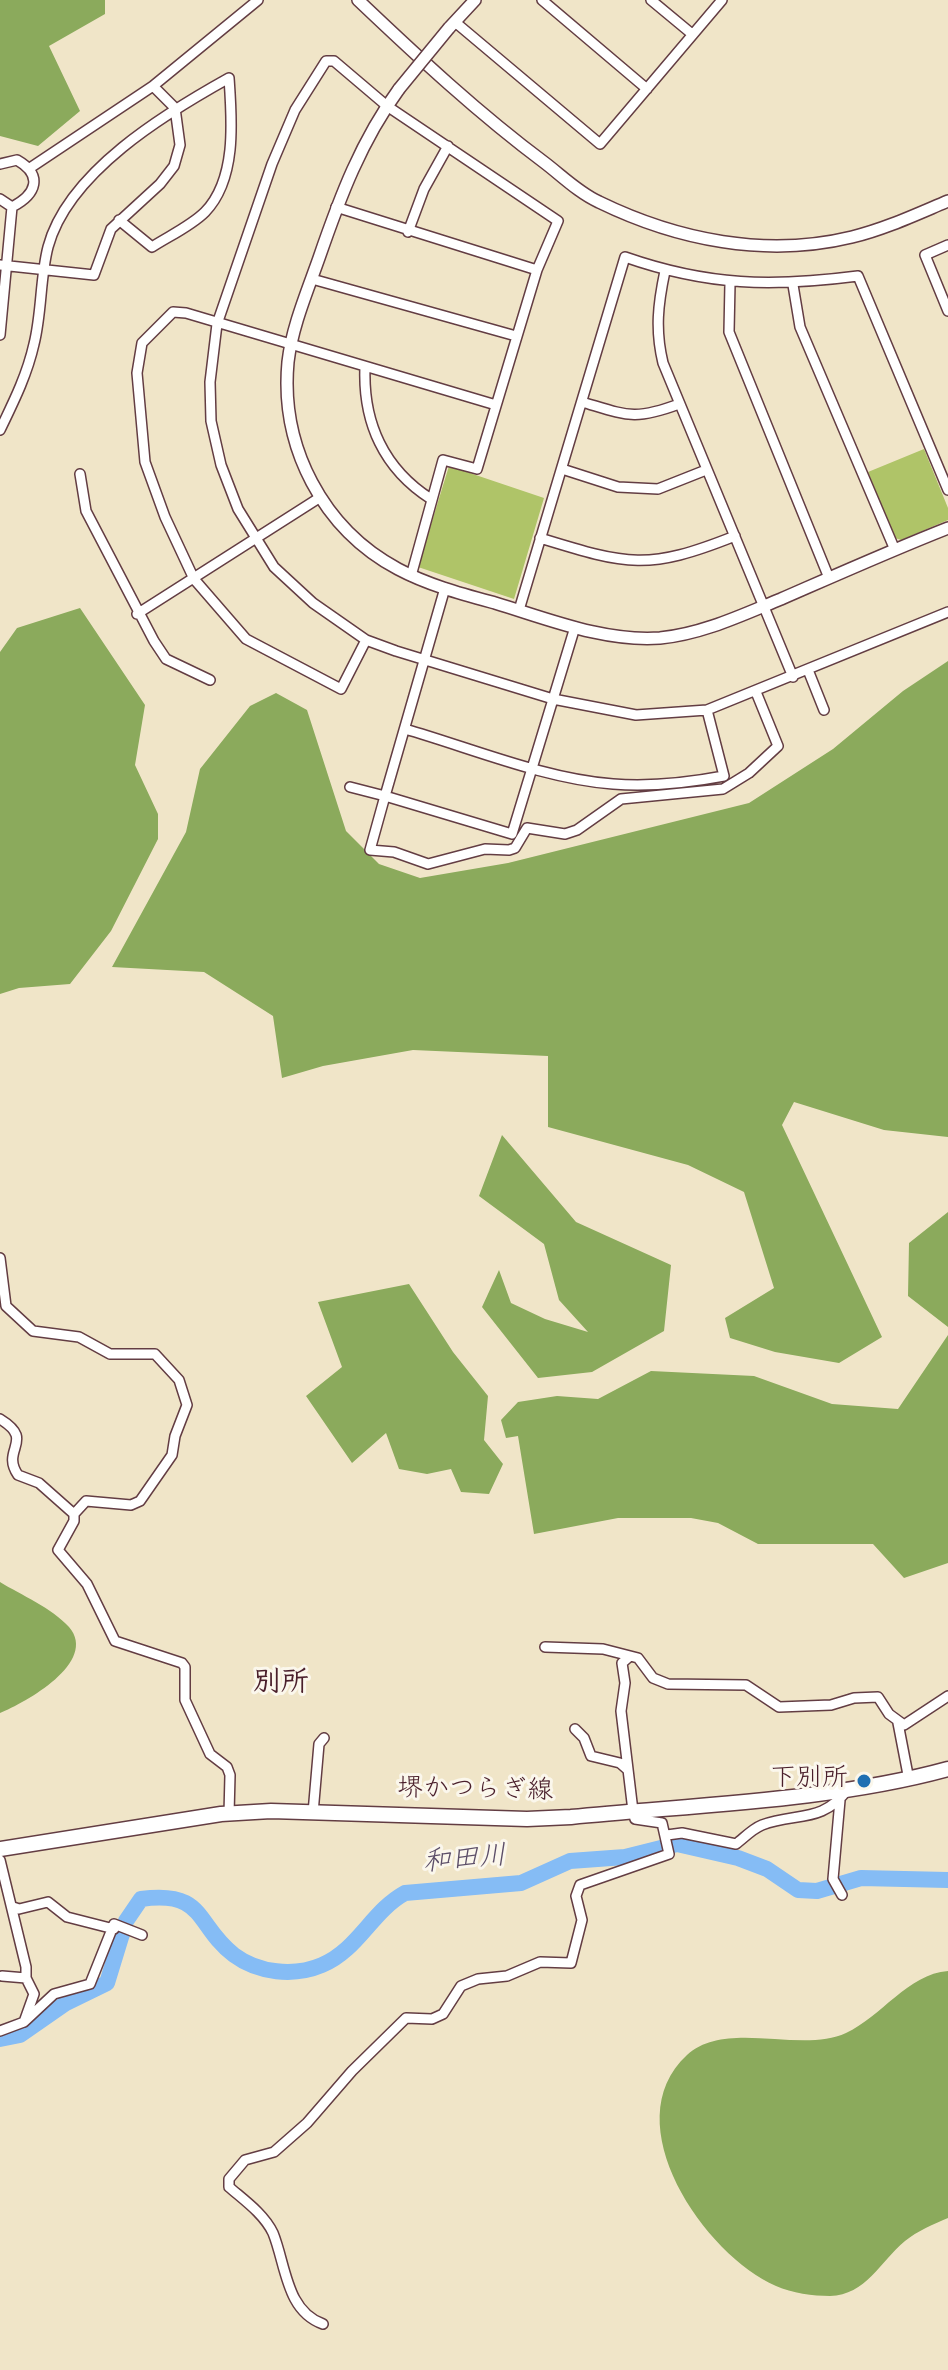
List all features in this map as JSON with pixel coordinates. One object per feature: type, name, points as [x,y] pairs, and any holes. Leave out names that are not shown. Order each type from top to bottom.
[{"type":"main road","name":"堺かつらぎ線","points":[[0,1849],[229,1814],[313,1813],[527,1819],[844,1794],[948,1769]]},
{"type":"street","points":[[30,168],[153,86],[258,0]]},
{"type":"street","points":[[358,0],[452,90],[534,155],[596,201],[658,227],[718,242],[806,245],[851,237],[948,201]]},
{"type":"street","points":[[542,0],[647,89]]},
{"type":"street","points":[[651,0],[692,34]]},
{"type":"street","points":[[452,25],[600,144],[722,0]]},
{"type":"street","points":[[471,1],[399,89],[362,145],[336,207],[291,344],[287,386],[290,422],[300,457],[319,498],[355,539],[411,576],[445,588],[575,627],[618,636],[674,636],[764,606],[948,528]]},
{"type":"street","points":[[411,576],[443,460],[477,469],[537,270],[558,221],[387,106],[334,61],[326,61],[295,110],[272,164],[217,324],[210,382],[211,421],[221,465],[254,540],[292,585],[366,640],[553,699],[592,709],[636,715],[707,710],[948,612]]},
{"type":"street","points":[[0,430],[23,383],[34,343],[49,244],[74,197],[90,176],[175,108],[229,78],[233,132],[214,198],[205,213],[152,247],[119,220]]},
{"type":"street","points":[[4,266],[94,275],[104,243],[119,220],[160,184],[174,166],[180,145],[175,108],[153,86]]},
{"type":"street","points":[[408,232],[424,189],[448,146]]},
{"type":"street","points":[[0,164],[17,160],[30,168],[36,182],[32,194],[12,207],[4,266],[0,335]]},
{"type":"street","points":[[0,199],[12,207]]},
{"type":"street","points":[[336,207],[537,270]]},
{"type":"street","points":[[948,245],[925,255],[948,311]]},
{"type":"street","points":[[519,610],[625,257],[665,271],[730,283],[793,285],[858,276],[948,490]]},
{"type":"street","points":[[665,271],[656,311],[657,339],[679,404],[793,677]]},
{"type":"street","points":[[312,279],[516,336]]},
{"type":"street","points":[[730,283],[729,332],[829,578]]},
{"type":"street","points":[[793,285],[800,327],[895,550]]},
{"type":"street","points":[[366,640],[341,689],[246,639],[194,579],[148,473],[139,423],[137,373],[142,343],[173,312],[496,405]]},
{"type":"street","points":[[365,368],[367,413],[382,449],[411,486],[431,499]]},
{"type":"street","points":[[582,402],[628,416],[646,416],[679,404]]},
{"type":"street","points":[[562,469],[618,487],[658,489],[706,470]]},
{"type":"street","points":[[80,474],[86,511],[137,614],[166,659],[210,680]]},
{"type":"street","points":[[137,614],[319,498]]},
{"type":"street","points":[[540,538],[625,561],[658,561],[687,555],[735,536]]},
{"type":"street","points":[[445,588],[370,850],[394,852],[428,864],[485,849],[509,850],[515,848],[527,828],[565,834],[577,830],[621,799],[709,791],[735,784],[778,746],[756,692]]},
{"type":"street","points":[[350,787],[512,834],[575,627]]},
{"type":"street","points":[[808,670],[824,710]]},
{"type":"street","points":[[405,729],[569,778],[614,784],[661,785],[724,776],[707,710]]},
{"type":"street","points":[[0,1258],[6,1306],[33,1331],[79,1337],[110,1354],[155,1354],[179,1380],[185,1394],[185,1415],[175,1436],[172,1455],[140,1501],[131,1505],[86,1501],[74,1514],[69,1531],[59,1542],[60,1556],[87,1584],[115,1641],[182,1663],[188,1708],[210,1754],[227,1767],[230,1775],[229,1814]]},
{"type":"street","points":[[0,1419],[16,1429],[18,1435],[11,1459],[18,1475],[39,1483],[74,1514]]},
{"type":"street","points":[[545,1647],[603,1649],[638,1658],[659,1681],[686,1686],[746,1685],[779,1707],[831,1705],[854,1698],[878,1697],[898,1723],[909,1780]]},
{"type":"street","points":[[323,2324],[304,2314],[295,2299],[272,2232],[262,2216],[229,2187],[234,2170],[245,2160],[274,2152],[318,2112],[352,2071],[406,2018],[432,2019],[443,2014],[461,1986],[478,1979],[507,1976],[540,1962],[571,1963],[582,1920],[576,1889],[669,1854],[667,1835],[657,1820],[635,1819],[633,1811],[633,1788],[621,1711],[625,1683],[622,1663],[630,1656]]},
{"type":"street","points":[[898,1723],[904,1725],[948,1696]]},
{"type":"street","points":[[575,1729],[584,1738],[591,1756],[620,1763],[628,1770]]},
{"type":"street","points":[[313,1813],[319,1744],[324,1738]]},
{"type":"street","points":[[667,1835],[682,1833],[736,1844],[759,1826],[817,1814],[844,1794]]},
{"type":"street","points":[[842,1895],[833,1879],[844,1794]]},
{"type":"street","points":[[0,1860],[25,1950],[26,1978],[34,1994],[24,2022]]},
{"type":"street","points":[[13,1907],[53,1903],[67,1917],[114,1929]]},
{"type":"street","points":[[0,2031],[24,2022],[54,1994],[90,1984],[114,1924],[142,1935]]},
{"type":"street","points":[[2,1976],[26,1978]]},
{"type":"green space","points":[[0,0],[105,0],[105,14],[49,46],[80,111],[38,146],[0,136]]},
{"type":"green space","points":[[924,449],[948,508],[948,520],[901,540],[895,538],[868,472]]},
{"type":"green space","points":[[449,466],[544,498],[514,599],[418,567]]},
{"type":"green space","points":[[80,608],[145,705],[135,765],[158,814],[158,839],[111,931],[70,984],[19,988],[0,994],[0,652],[17,628]]},
{"type":"green space","points":[[948,661],[948,1137],[884,1130],[794,1102],[782,1125],[882,1337],[839,1363],[775,1352],[730,1338],[725,1318],[774,1288],[744,1192],[688,1165],[548,1127],[548,1056],[413,1050],[323,1066],[282,1078],[273,1016],[204,972],[112,967],[186,832],[200,769],[250,706],[276,693],[307,710],[346,831],[379,864],[420,878],[508,863],[749,803],[833,749],[903,691]]},
{"type":"green space","points":[[502,1135],[576,1222],[671,1265],[664,1331],[592,1372],[538,1378],[482,1307],[499,1270],[511,1303],[545,1319],[588,1332],[559,1300],[544,1244],[479,1196]]},
{"type":"green space","points":[[948,1212],[948,1327],[908,1296],[909,1243]]},
{"type":"green space","points":[[409,1284],[453,1352],[488,1396],[484,1440],[503,1464],[489,1494],[461,1492],[451,1469],[427,1474],[399,1469],[386,1433],[352,1463],[306,1396],[342,1367],[318,1302]]},
{"type":"green space","points":[[948,1335],[948,1563],[904,1578],[873,1544],[758,1544],[718,1523],[691,1518],[618,1518],[534,1534],[518,1436],[506,1438],[501,1420],[518,1402],[557,1396],[598,1399],[651,1371],[754,1376],[832,1404],[898,1409]]},
{"type":"green space","points":[[0,1582],[54,1614],[69,1627],[76,1640],[74,1654],[67,1667],[55,1679],[41,1691],[0,1713]]},
{"type":"green space","points":[[948,1971],[948,2218],[910,2237],[863,2284],[843,2294],[830,2296],[789,2291],[749,2270],[722,2246],[697,2217],[677,2184],[664,2150],[660,2115],[667,2083],[687,2055],[703,2045],[722,2039],[808,2040],[846,2033],[920,1980]]},
{"type":"waterway","name":"和田川","points":[[0,2039],[20,2035],[66,2003],[107,1983],[126,1921],[141,1899],[162,1898],[189,1905],[234,1955],[254,1966],[288,1972],[311,1969],[335,1958],[383,1910],[405,1893],[521,1883],[570,1861],[625,1857],[677,1844],[738,1858],[767,1869],[798,1890],[817,1891],[861,1878],[948,1880]]},
{"type":"place","name":"下別所","points":[[864,1781]]},
{"type":"district","name":"別所","points":[[281,1685]]}]
